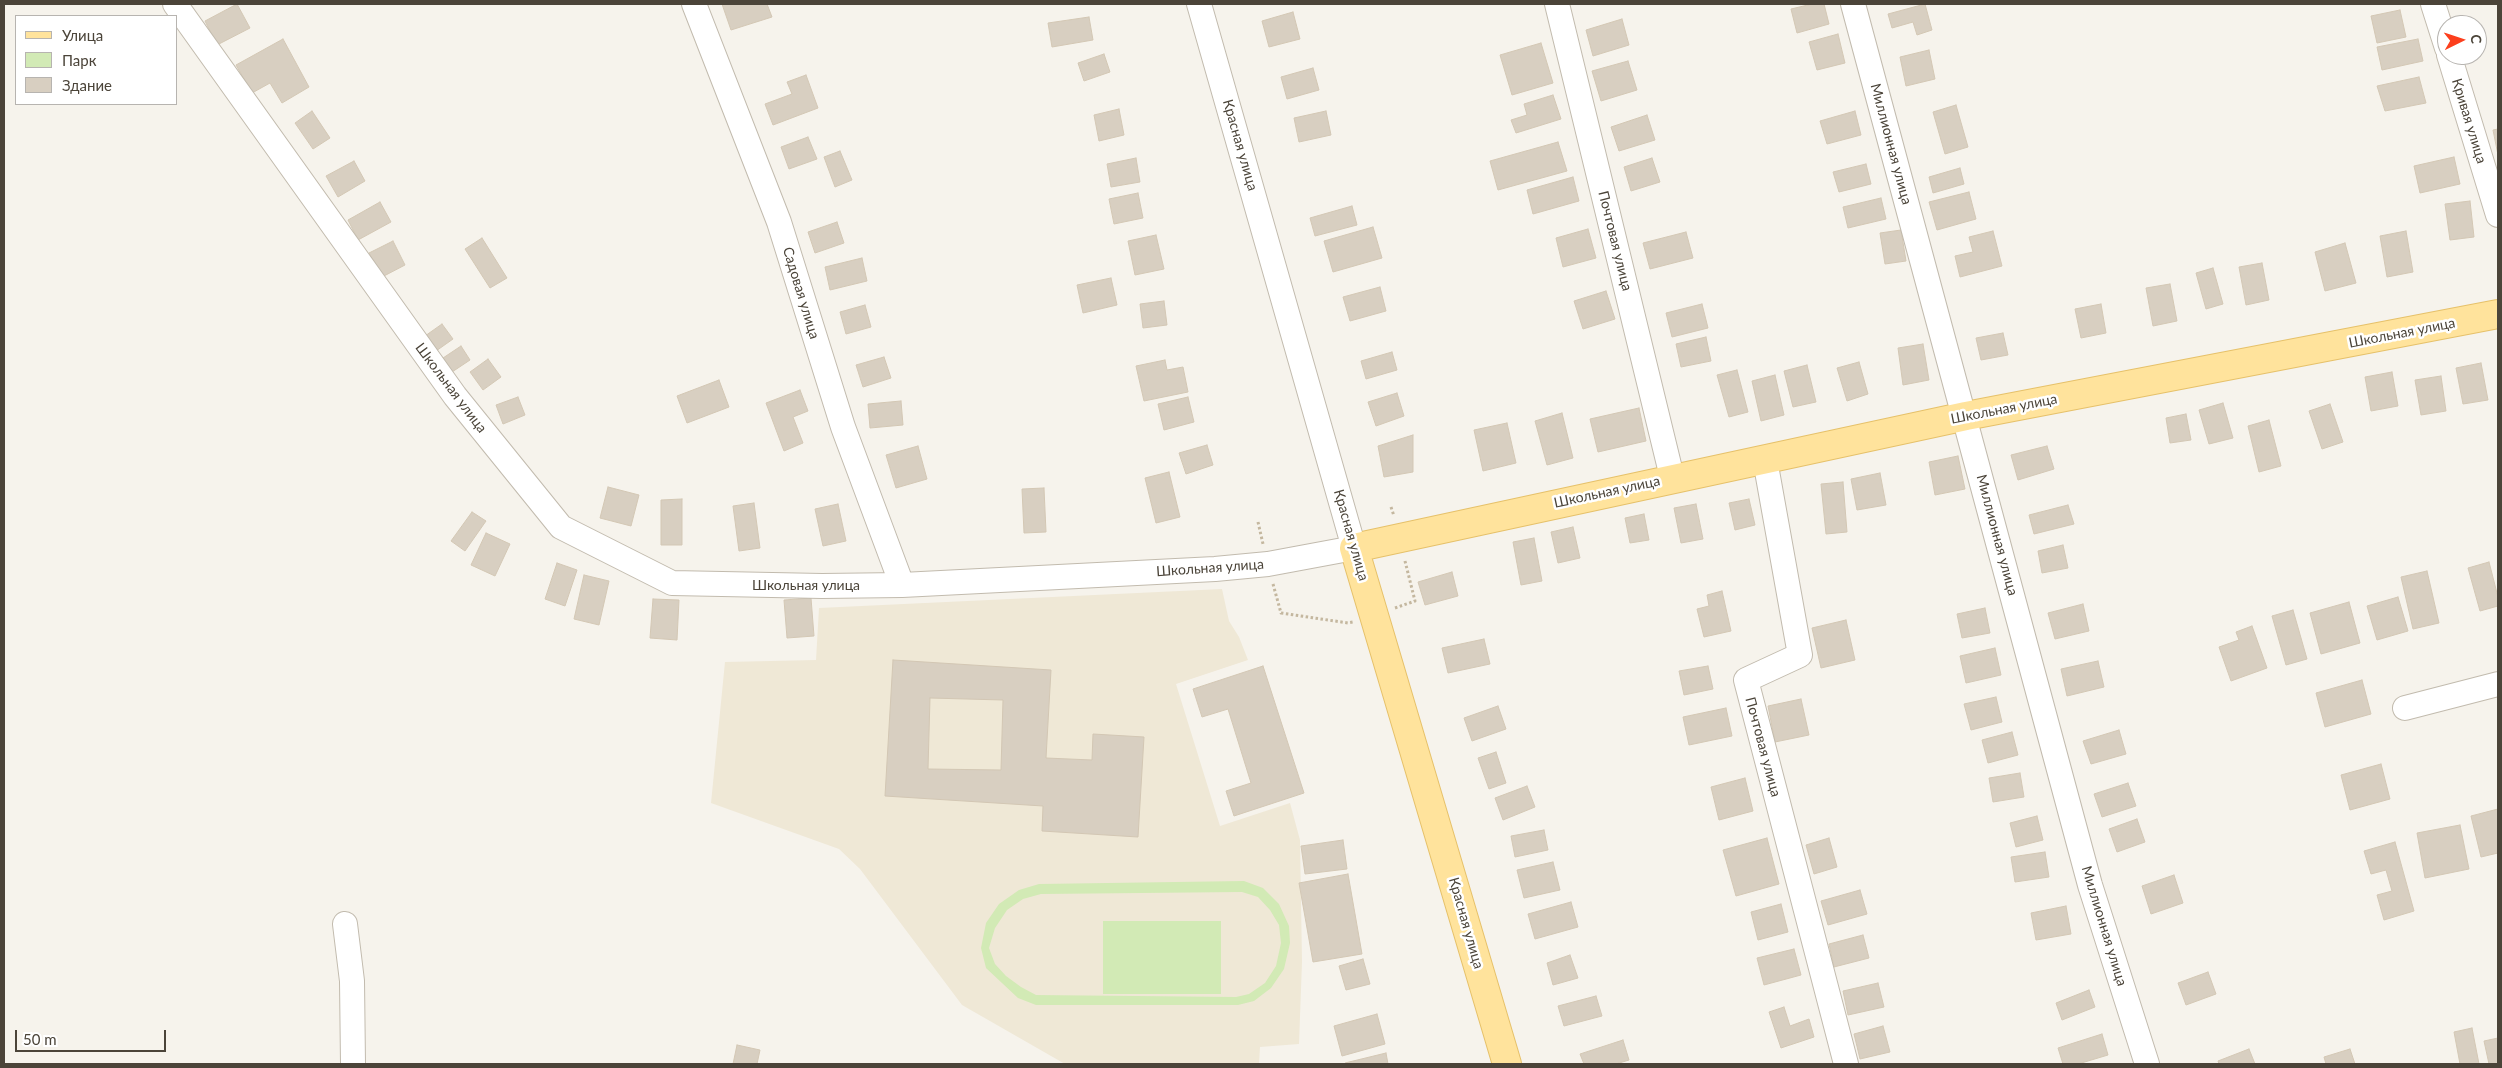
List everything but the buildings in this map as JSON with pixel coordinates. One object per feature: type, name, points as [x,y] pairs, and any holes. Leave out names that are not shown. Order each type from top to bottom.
[{"type":"main road","name":"Школьная улица","points":[[1354,548],[1672,477],[1765,460],[1966,416],[2498,314]]},
{"type":"main road","name":"Красная улица","points":[[1354,548],[1507,1064]]},
{"type":"street","name":"Школьная улица","points":[[175,4],[455,396],[561,527],[672,583],[902,585],[1214,569],[1268,564],[1354,548]]},
{"type":"street","name":"Садовая улица","points":[[694,4],[779,222],[843,427],[902,585]]},
{"type":"street","name":"Красная улица","points":[[1199,4],[1354,548]]},
{"type":"street","name":"Почтовая улица","points":[[1557,4],[1672,477]]},
{"type":"street","name":"Миллионная улица","points":[[1853,4],[1966,416],[2090,885],[2146,1064]]},
{"type":"street","points":[[2433,4],[2437,17]]},
{"type":"street","name":"Кривая улица","points":[[2452,65],[2498,215]]},
{"type":"street","name":"Почтовая улица","points":[[1765,460],[1800,656],[1746,680],[1846,1064]]},
{"type":"street","points":[[2404,708],[2498,684]]},
{"type":"street","points":[[345,924],[352,981],[353,1064]]},
{"type":"shaded area","points":[[1222,589],[1229,621],[1239,637],[1248,660],[1176,684],[1220,826],[1290,803],[1300,840],[1302,962],[1299,1044],[1260,1047],[1259,1064],[1065,1064],[962,1005],[860,869],[839,849],[711,803],[725,662],[816,660],[819,608]]},
{"type":"green space","points":[[1244,881],[1263,888],[1279,904],[1289,926],[1290,943],[1284,969],[1271,988],[1254,1001],[1238,1005],[1036,1005],[1018,998],[986,968],[981,948],[986,923],[999,904],[1019,890],[1039,884]],"holes":[[[1242,892],[1258,897],[1270,910],[1279,925],[1281,943],[1276,966],[1265,983],[1249,994],[1236,997],[1036,995],[1006,976],[995,964],[989,948],[995,928],[1007,910],[1023,899],[1041,894]]]},
{"type":"green space","points":[[1103,921],[1221,921],[1221,994],[1103,994]]}]
